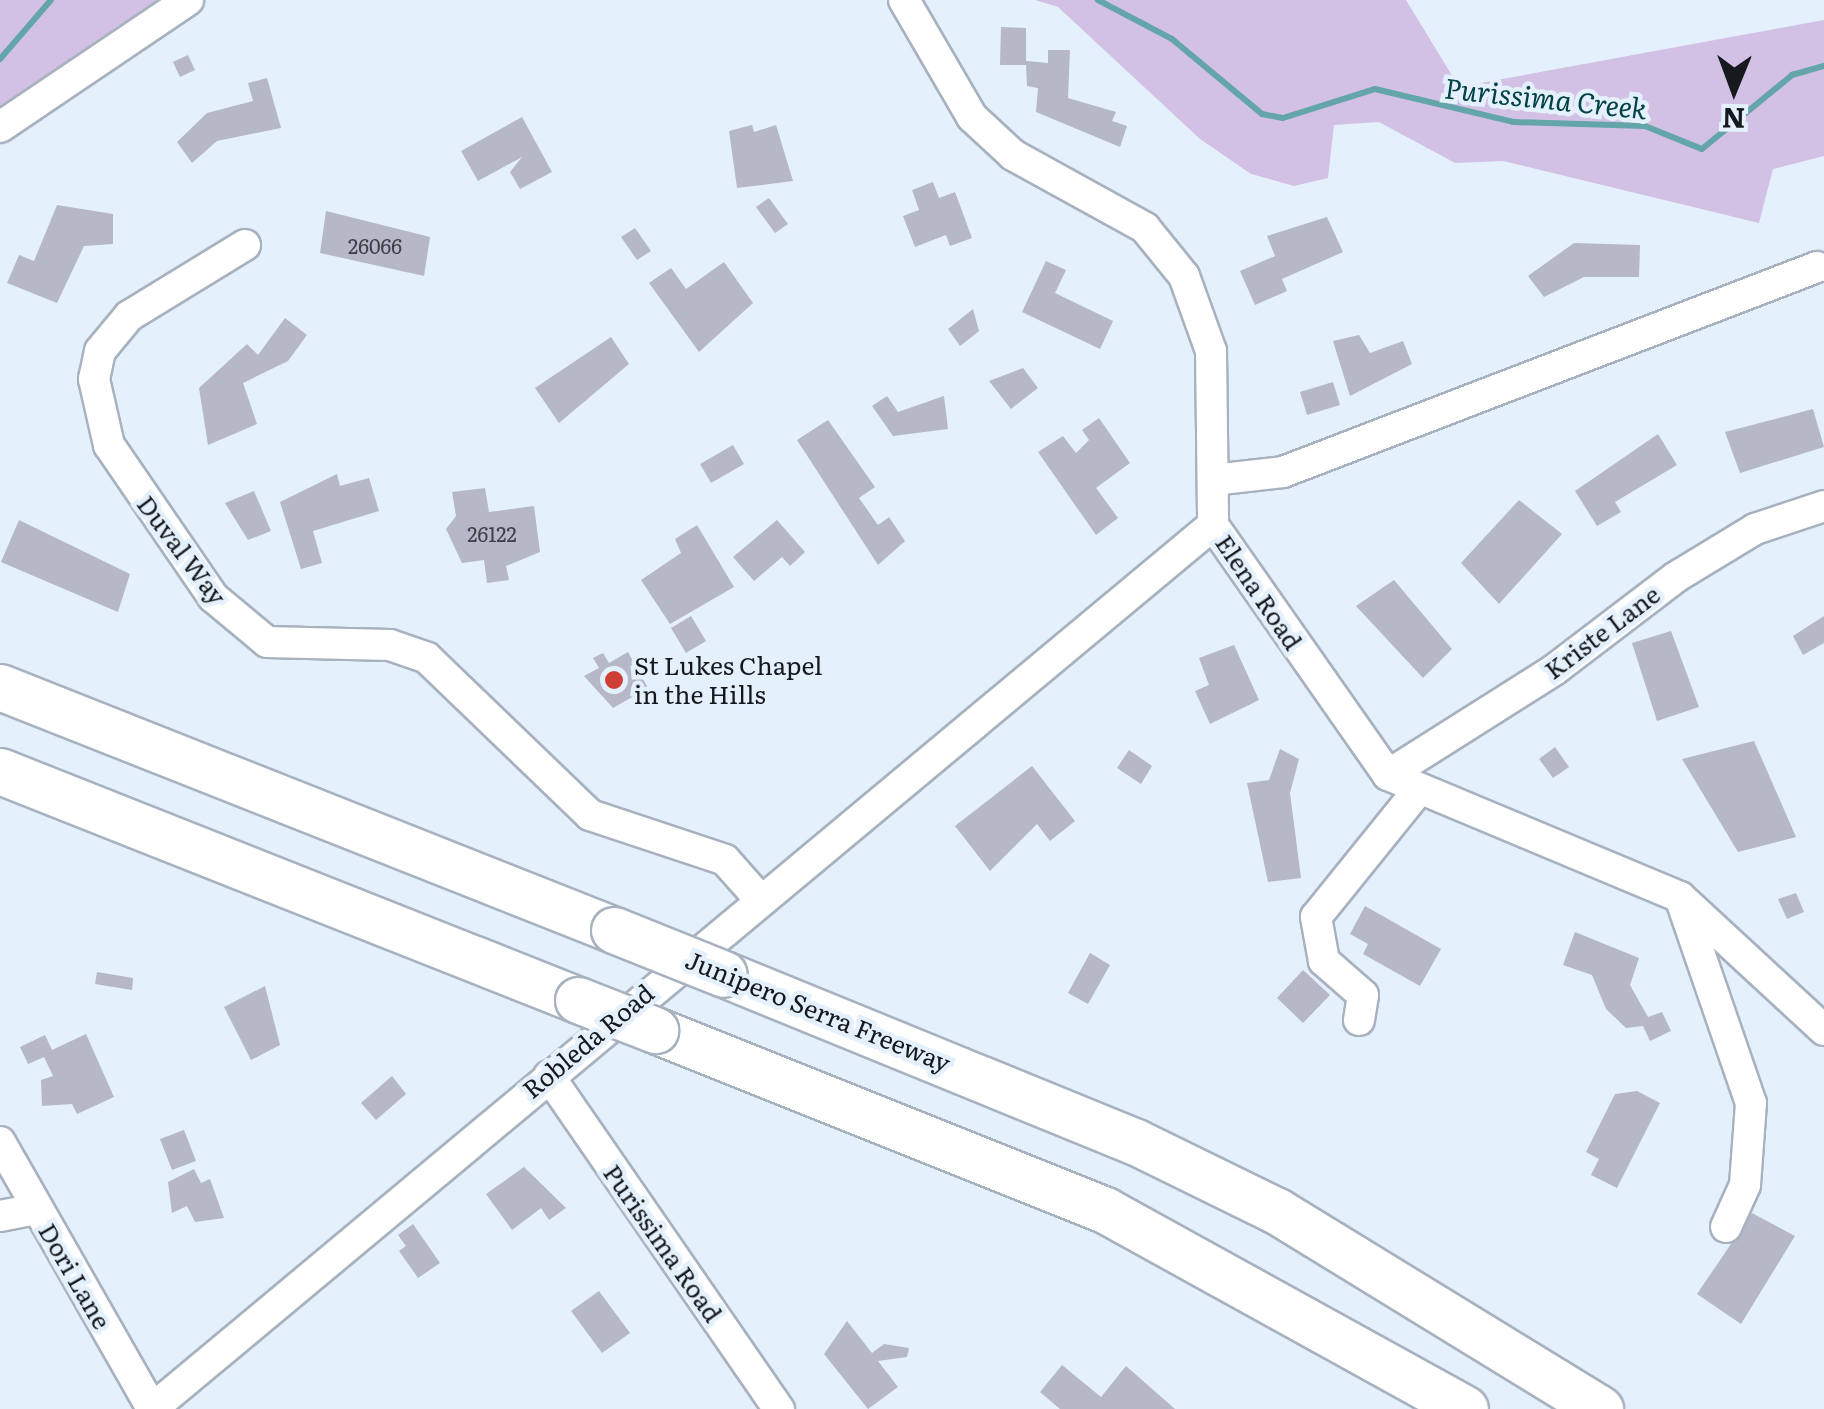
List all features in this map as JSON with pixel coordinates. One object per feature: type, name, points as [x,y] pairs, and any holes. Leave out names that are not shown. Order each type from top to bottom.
[{"type":"highway","name":"Junipero Serra Freeway","points":[[0,687],[1031,1097],[1278,1212],[1600,1409]]},
{"type":"highway","points":[[0,772],[1105,1210],[1465,1409]]},
{"type":"street","points":[[0,127],[188,0]]},
{"type":"street","name":"Elena Road","points":[[904,0],[972,116],[1013,155],[1145,228],[1184,276],[1211,351],[1213,525],[1388,775],[1416,793],[1680,897],[1824,1030]]},
{"type":"street","name":"Duval Way","points":[[244,245],[130,316],[100,352],[94,379],[109,445],[213,597],[266,642],[390,646],[426,658],[590,815],[724,860],[757,896]]},
{"type":"street","points":[[1212,480],[1283,472],[1817,266]]},
{"type":"street","name":"Kriste Lane","points":[[1388,775],[1755,529],[1824,506]]},
{"type":"street","name":"Robleda Road","points":[[152,1409],[757,896],[1213,525]]},
{"type":"street","points":[[1359,1020],[1368,1010],[1363,996],[1324,961],[1316,917],[1416,793]]},
{"type":"street","points":[[1680,897],[1750,1103],[1745,1185],[1726,1227]]},
{"type":"street","name":"Purissima Road","points":[[548,1076],[780,1409]]},
{"type":"street","name":"Dori Lane","points":[[0,1142],[152,1409]]},
{"type":"street","points":[[0,1216],[36,1209]]},
{"type":"shaded area","points":[[0,0],[169,0],[0,120]]},
{"type":"shaded area","points":[[1035,0],[1406,0],[1459,87],[1824,20],[1824,156],[1773,169],[1759,223],[1503,161],[1455,163],[1379,122],[1334,125],[1328,178],[1294,186],[1251,174],[1200,139],[1058,7]]},
{"type":"building","points":[[1001,27],[1026,28],[1026,61],[1048,63],[1048,50],[1070,50],[1068,98],[1116,112],[1112,121],[1127,126],[1120,147],[1036,112],[1038,88],[1027,86],[1026,65],[1000,65]]},
{"type":"building","points":[[188,55],[195,70],[180,77],[173,62]]},
{"type":"building","points":[[267,78],[281,128],[217,141],[192,163],[177,142],[207,113],[253,101],[248,83]]},
{"type":"building","points":[[522,117],[552,172],[520,189],[510,172],[522,157],[478,181],[461,151]]},
{"type":"building","points":[[752,125],[754,132],[776,125],[793,181],[737,188],[729,131]]},
{"type":"building","points":[[933,182],[939,198],[955,192],[972,238],[950,246],[946,235],[915,247],[903,216],[919,210],[912,190]]},
{"type":"building","points":[[769,198],[788,224],[775,233],[756,207]]},
{"type":"building","points":[[57,205],[113,214],[113,244],[84,246],[57,303],[7,283],[19,255],[34,261]]},
{"type":"building","points":[[326,211],[430,237],[424,276],[320,253]]},
{"type":"building","points":[[1327,217],[1343,252],[1282,279],[1287,291],[1255,305],[1240,271],[1275,256],[1267,236]]},
{"type":"building","points":[[635,228],[651,251],[637,260],[621,237]]},
{"type":"building","points":[[1574,243],[1640,245],[1639,277],[1584,277],[1544,297],[1528,276]]},
{"type":"building","points":[[1046,261],[1066,270],[1055,293],[1113,321],[1100,349],[1022,312]]},
{"type":"building","points":[[724,262],[753,303],[699,352],[649,283],[671,268],[686,289]]},
{"type":"building","points":[[973,309],[979,331],[960,346],[948,329]]},
{"type":"building","points":[[285,318],[307,335],[288,361],[243,383],[257,424],[208,445],[199,388],[247,344],[258,355]]},
{"type":"building","points":[[1359,335],[1370,353],[1403,341],[1412,364],[1350,396],[1333,341]]},
{"type":"building","points":[[611,337],[629,364],[559,423],[535,388]]},
{"type":"building","points":[[1023,368],[1038,388],[1011,409],[989,381]]},
{"type":"building","points":[[1333,382],[1340,405],[1307,415],[1300,392]]},
{"type":"building","points":[[887,396],[898,412],[944,396],[948,429],[893,436],[872,406]]},
{"type":"building","points":[[1813,409],[1824,447],[1740,473],[1725,432]]},
{"type":"building","points":[[1099,418],[1130,463],[1096,488],[1118,518],[1096,535],[1038,452],[1063,436],[1076,453],[1089,440],[1082,430]]},
{"type":"building","points":[[828,420],[875,487],[859,498],[878,525],[889,517],[905,541],[878,565],[797,440]]},
{"type":"building","points":[[1658,434],[1677,465],[1615,502],[1621,512],[1597,526],[1575,491]]},
{"type":"building","points":[[733,445],[744,464],[711,483],[700,464]]},
{"type":"building","points":[[337,474],[340,486],[369,478],[379,511],[313,531],[322,563],[301,569],[280,502]]},
{"type":"building","points":[[485,488],[489,512],[534,506],[540,552],[506,566],[509,580],[487,583],[484,560],[462,563],[446,529],[456,516],[452,492]]},
{"type":"building","points":[[254,491],[271,531],[248,540],[225,503]]},
{"type":"building","points":[[1519,500],[1562,534],[1499,604],[1461,563]]},
{"type":"building","points":[[19,520],[130,574],[118,612],[1,562]]},
{"type":"building","points":[[777,520],[805,552],[790,566],[782,557],[754,581],[733,557]]},
{"type":"building","points":[[697,525],[734,587],[670,624],[641,580],[681,553],[675,539]]},
{"type":"building","points":[[1394,580],[1452,649],[1423,678],[1356,606]]},
{"type":"building","points":[[691,616],[706,641],[686,653],[671,628]]},
{"type":"building","points":[[1824,616],[1824,643],[1803,655],[1793,636]]},
{"type":"building","points":[[1671,631],[1699,707],[1657,721],[1632,643]]},
{"type":"building","points":[[1234,645],[1259,700],[1210,724],[1195,691],[1209,685],[1199,658]]},
{"type":"building","name":"St Lukes Chapel in the Hills","points":[[628,652],[648,688],[613,708],[584,676],[599,668],[593,658],[603,653],[609,663]]},
{"type":"building","points":[[1754,741],[1796,837],[1738,852],[1682,759]]},
{"type":"building","points":[[1555,747],[1569,767],[1553,778],[1539,759]]},
{"type":"building","points":[[1280,749],[1299,759],[1290,793],[1301,878],[1268,882],[1247,783],[1269,780]]},
{"type":"building","points":[[1129,750],[1152,766],[1141,784],[1117,768]]},
{"type":"building","points":[[1032,766],[1075,821],[1050,841],[1037,824],[990,871],[955,826]]},
{"type":"building","points":[[1796,893],[1804,912],[1787,919],[1778,899]]},
{"type":"building","points":[[1365,906],[1441,949],[1420,986],[1363,954],[1368,944],[1350,934]]},
{"type":"building","points":[[1575,932],[1639,958],[1630,985],[1648,1017],[1662,1012],[1671,1031],[1650,1041],[1643,1026],[1626,1028],[1606,1009],[1592,975],[1563,965]]},
{"type":"building","points":[[1090,953],[1110,965],[1088,1004],[1068,993]]},
{"type":"building","points":[[1303,970],[1330,995],[1303,1023],[1277,998]]},
{"type":"building","points":[[97,972],[133,978],[132,990],[95,984]]},
{"type":"building","points":[[265,986],[280,1045],[251,1060],[224,1007]]},
{"type":"building","points":[[86,1034],[114,1097],[77,1114],[72,1104],[42,1106],[41,1080],[53,1076],[44,1057],[28,1064],[20,1047],[45,1035],[52,1050]]},
{"type":"building","points":[[392,1076],[406,1094],[376,1120],[361,1103]]},
{"type":"building","points":[[1637,1091],[1660,1103],[1617,1188],[1591,1175],[1599,1159],[1586,1152],[1615,1094]]},
{"type":"building","points":[[184,1130],[196,1161],[172,1170],[160,1139]]},
{"type":"building","points":[[524,1167],[566,1208],[549,1220],[541,1208],[512,1230],[486,1194]]},
{"type":"building","points":[[194,1169],[201,1183],[210,1179],[224,1218],[195,1222],[187,1206],[172,1213],[168,1182]]},
{"type":"building","points":[[1752,1213],[1795,1236],[1741,1324],[1697,1294]]},
{"type":"building","points":[[413,1224],[440,1263],[418,1278],[399,1251],[406,1246],[398,1235]]},
{"type":"building","points":[[599,1291],[630,1333],[602,1353],[571,1311]]},
{"type":"building","points":[[847,1321],[872,1353],[884,1344],[909,1348],[907,1357],[878,1361],[898,1387],[868,1409],[824,1354]]},
{"type":"building","points":[[1062,1365],[1101,1397],[1126,1366],[1175,1409],[1060,1409],[1040,1392]]},
{"type":"waterway","name":"Purissima Creek","points":[[0,59],[51,0]]},
{"type":"waterway","name":"Purissima Creek","points":[[1098,0],[1172,39],[1262,114],[1283,118],[1375,89],[1513,122],[1645,126],[1702,149],[1792,75],[1824,66]]},
{"type":"place","name":"St Lukes Chapel in the Hills","points":[[614,680]]}]
